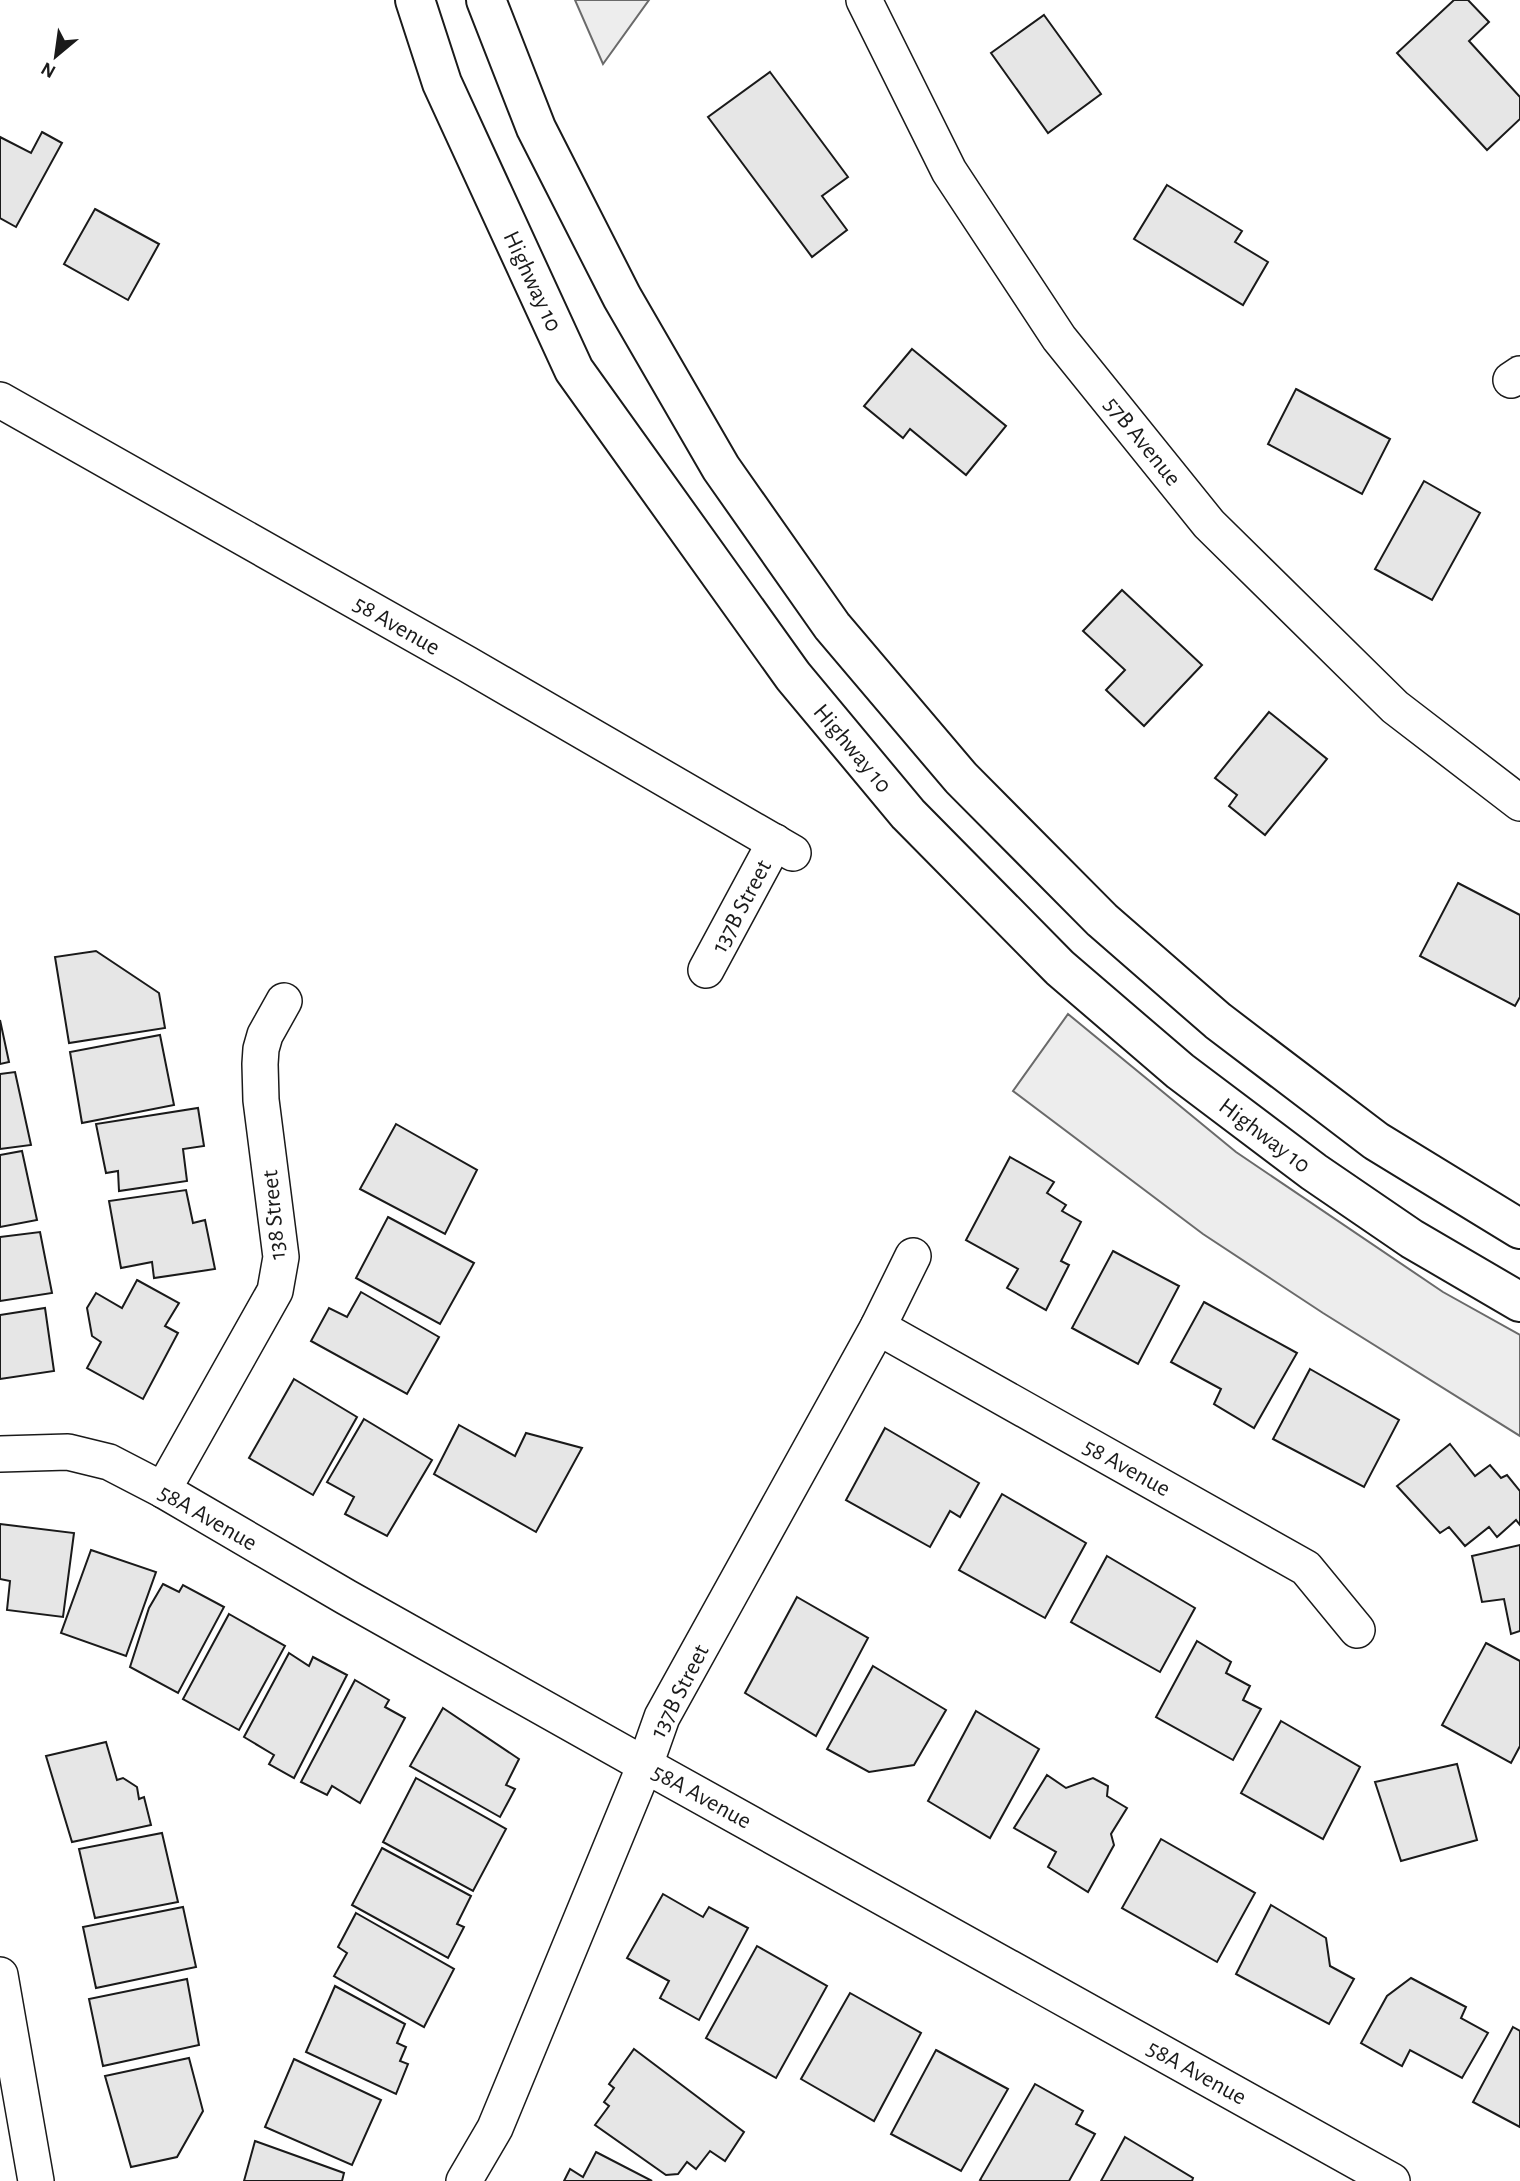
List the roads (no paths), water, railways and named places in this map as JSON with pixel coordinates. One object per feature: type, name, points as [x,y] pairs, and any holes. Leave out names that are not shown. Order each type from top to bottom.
[{"type":"highway","name":"Highway 10","points":[[415,0],[442,83],[574,370],[793,676],[908,814],[1060,968],[1180,1071],[1335,1187],[1412,1239],[1520,1302]]},
{"type":"highway","points":[[486,0],[536,128],[622,297],[721,468],[832,626],[961,778],[1102,920],[1218,1021],[1376,1141],[1520,1229]]},
{"type":"street","name":"57B Avenue","points":[[864,0],[949,171],[1059,338],[1209,524],[1395,707],[1520,803]]},
{"type":"street","name":"58 Avenue","points":[[0,400],[784,847]]},
{"type":"street","name":"137B Street","points":[[706,970],[784,847]]},
{"type":"street","name":"138 Street","points":[[163,1490],[275,1291],[281,1257],[261,1100],[260,1064],[265,1035],[284,1001]]},
{"type":"street","name":"137B Street","points":[[464,2181],[495,2128],[645,1765],[662,1717],[878,1327],[914,1255]]},
{"type":"street","name":"58 Avenue","points":[[878,1327],[1306,1568],[1357,1630]]},
{"type":"street","name":"58A Avenue","points":[[0,1454],[68,1452],[109,1462],[163,1490],[346,1597],[1392,2181]]},
{"type":"street","points":[[0,1975],[36,2181]]}]
